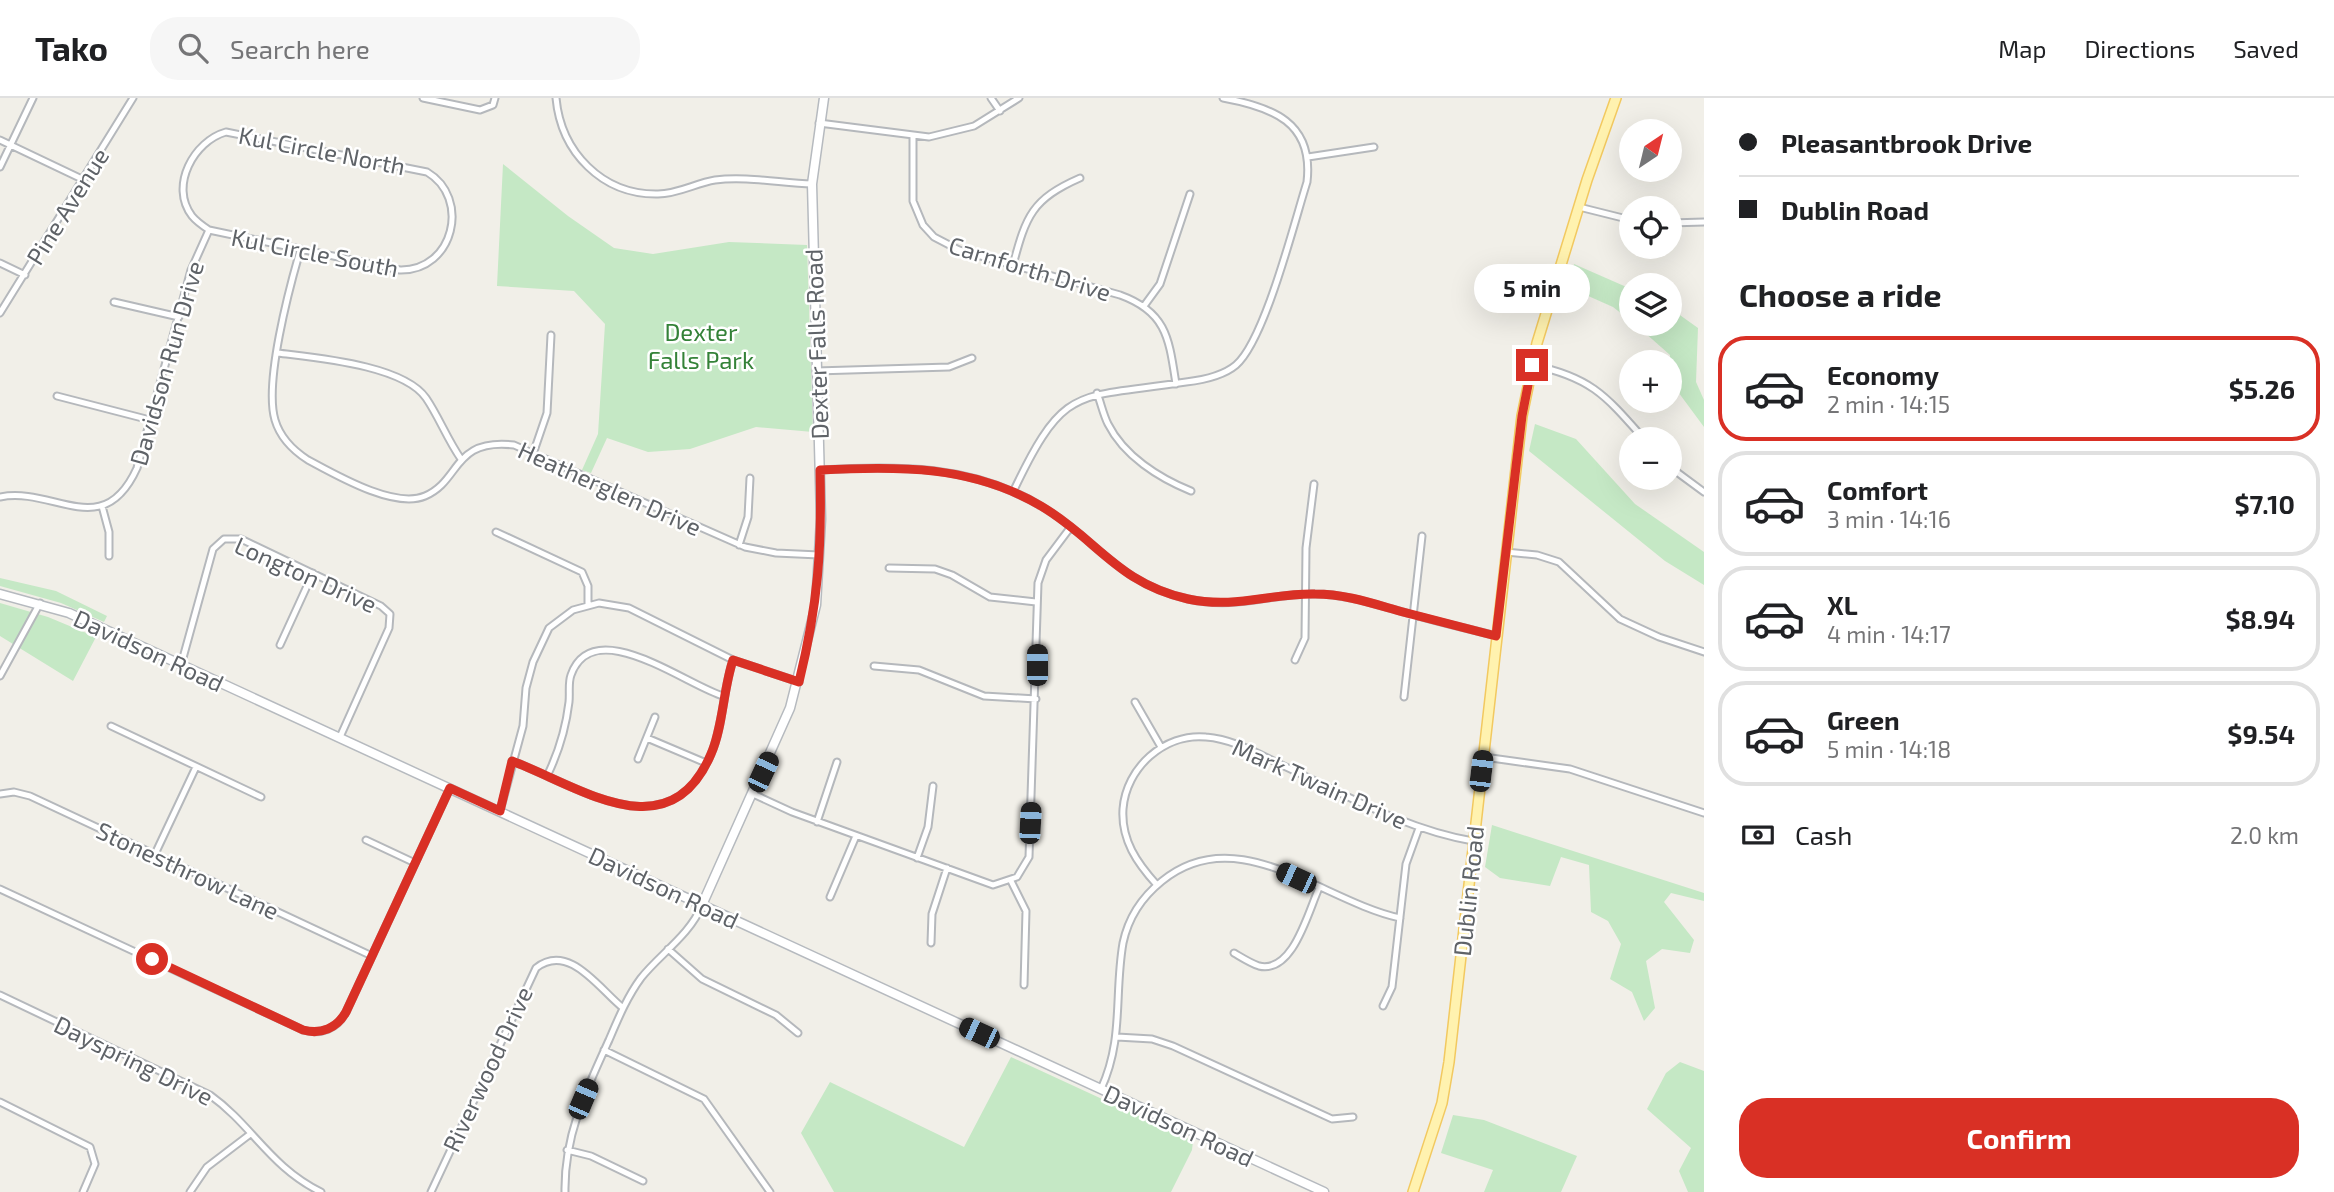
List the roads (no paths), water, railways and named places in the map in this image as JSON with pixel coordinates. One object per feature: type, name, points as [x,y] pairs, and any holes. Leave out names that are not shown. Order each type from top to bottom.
[{"type":"main road","name":"Dexter Falls Road","points":[[702,905],[753,794],[799,682],[814,617],[821,555],[812,184],[824,98]]},
{"type":"main road","name":"Dublin Road","points":[[1413,1192],[1442,1103],[1522,416],[1532,365],[1579,207],[1616,98]]},
{"type":"main road","name":"Davidson Road","points":[[0,594],[69,613],[1324,1192]]},
{"type":"street","points":[[0,167],[33,98]]},
{"type":"street","name":"Pine Avenue","points":[[0,313],[133,98]]},
{"type":"street","points":[[423,98],[480,110],[493,105],[495,98]]},
{"type":"street","points":[[556,98],[562,129],[573,151],[596,175],[624,190],[661,194],[725,180],[812,184]]},
{"type":"street","points":[[991,98],[1000,111]]},
{"type":"street","points":[[819,123],[913,137],[960,132],[1019,98]]},
{"type":"street","points":[[1013,492],[1039,439],[1055,418],[1073,403],[1097,393],[1175,384],[1222,373],[1235,365],[1251,348],[1307,182],[1307,157],[1299,136],[1282,116],[1258,105],[1223,98]]},
{"type":"street","name":"Kul Circle North","points":[[187,169],[209,138],[234,132],[418,169],[442,184],[450,209]]},
{"type":"street","name":"Carnforth Drive","points":[[913,137],[912,201],[923,225],[951,247],[1120,295],[1144,306],[1158,318],[1167,334],[1175,384]]},
{"type":"street","points":[[0,140],[84,180]]},
{"type":"street","points":[[1307,157],[1374,147]]},
{"type":"street","name":"Kul Circle South","points":[[187,169],[184,199],[192,216],[209,230],[400,270],[423,268],[442,253],[447,242],[450,209]]},
{"type":"street","points":[[1013,265],[1024,224],[1033,208],[1049,193],[1080,178]]},
{"type":"street","points":[[1144,306],[1164,275],[1190,194]]},
{"type":"street","points":[[1579,207],[1619,217]]},
{"type":"street","points":[[1682,223],[1704,222]]},
{"type":"street","name":"Davidson Run Drive","points":[[102,506],[117,497],[132,478],[191,270],[209,230]]},
{"type":"street","points":[[300,251],[284,305],[278,353],[386,373],[404,379],[426,398],[444,435],[461,458]]},
{"type":"street","points":[[0,263],[25,275]]},
{"type":"street","points":[[114,302],[179,317]]},
{"type":"street","points":[[534,451],[548,413],[551,335]]},
{"type":"street","name":"Heatherglen Drive","points":[[278,353],[272,407],[275,422],[298,454],[394,499],[419,498],[432,492],[461,458],[482,447],[498,443],[534,451],[739,545],[776,553],[821,555]]},
{"type":"street","points":[[816,371],[949,367],[972,358]]},
{"type":"street","points":[[1532,365],[1585,381],[1598,390],[1633,427]]},
{"type":"street","points":[[1097,393],[1108,425],[1124,447],[1171,483],[1191,491]]},
{"type":"street","points":[[57,396],[150,421]]},
{"type":"street","points":[[820,470],[912,467],[962,474],[1013,492],[1042,506],[1119,569],[1156,589],[1188,599],[1253,603],[1307,594],[1338,595],[1496,636]]},
{"type":"street","points":[[1682,476],[1704,492]]},
{"type":"street","points":[[739,545],[748,517],[750,478]]},
{"type":"street","points":[[1295,660],[1305,638],[1306,548],[1314,484]]},
{"type":"street","points":[[0,497],[31,497],[79,508],[102,506],[109,532],[109,556]]},
{"type":"street","points":[[753,794],[856,836],[986,883],[1000,885],[1011,881],[1024,869],[1029,857],[1036,699],[1036,602],[1046,560],[1070,528]]},
{"type":"street","points":[[496,532],[582,572],[588,586],[588,604]]},
{"type":"street","points":[[1404,697],[1422,536]]},
{"type":"street","name":"Longton Drive","points":[[181,665],[213,549],[226,538],[241,539],[381,606],[391,618],[340,737]]},
{"type":"street","points":[[1506,552],[1537,555],[1559,562],[1620,619],[1660,637],[1704,652]]},
{"type":"street","points":[[890,568],[935,569],[990,597],[1036,602]]},
{"type":"street","points":[[280,645],[313,573]]},
{"type":"street","points":[[0,676],[40,603]]},
{"type":"street","points":[[500,811],[523,726],[526,688],[542,640],[561,618],[588,604],[614,604],[644,613],[733,660],[799,682]]},
{"type":"street","points":[[548,774],[564,730],[571,674],[593,652],[617,649],[636,655],[723,696]]},
{"type":"street","points":[[512,761],[548,774],[610,803],[644,809],[670,801],[686,791],[712,753],[733,660]]},
{"type":"street","points":[[874,666],[919,670],[984,695],[1036,699]]},
{"type":"street","points":[[1135,702],[1161,747]]},
{"type":"street","points":[[638,759],[655,717]]},
{"type":"street","points":[[111,726],[261,797]]},
{"type":"street","name":"Mark Twain Drive","points":[[1157,885],[1130,848],[1123,813],[1126,795],[1136,771],[1161,747],[1188,737],[1227,740],[1419,828],[1473,841]]},
{"type":"street","points":[[647,738],[706,763]]},
{"type":"street","points":[[1483,757],[1570,769],[1704,813]]},
{"type":"street","points":[[817,821],[837,762]]},
{"type":"street","points":[[155,854],[196,767]]},
{"type":"street","points":[[917,858],[928,827],[933,786]]},
{"type":"street","points":[[0,889],[303,1030],[327,1030],[342,1019],[450,788]]},
{"type":"street","name":"Stonesthrow Lane","points":[[2,794],[14,792],[30,796],[372,956]]},
{"type":"street","points":[[1383,1006],[1392,987],[1406,863],[1419,828]]},
{"type":"street","points":[[830,897],[856,836]]},
{"type":"street","points":[[366,840],[415,863]]},
{"type":"street","points":[[1101,1089],[1112,1066],[1118,1037],[1122,961],[1127,929],[1142,900],[1178,870],[1202,860],[1233,857],[1274,867],[1364,909],[1399,918]]},
{"type":"street","points":[[931,943],[932,914],[947,869]]},
{"type":"street","points":[[1011,881],[1026,911],[1024,985]]},
{"type":"street","points":[[1234,953],[1256,965],[1268,967],[1281,963],[1289,954],[1319,888]]},
{"type":"street","points":[[565,1192],[567,1150],[575,1118],[623,1008],[637,984],[697,917],[702,905]]},
{"type":"street","points":[[668,948],[702,979],[776,1015],[798,1033]]},
{"type":"street","name":"Riverwood Drive","points":[[431,1192],[536,968],[554,960],[572,963],[623,1008]]},
{"type":"street","name":"Dayspring Drive","points":[[0,995],[195,1086],[225,1105],[250,1135],[284,1168],[321,1192]]},
{"type":"street","points":[[1118,1037],[1164,1042],[1332,1119],[1353,1117]]},
{"type":"street","points":[[604,1050],[704,1099],[770,1192]]},
{"type":"street","points":[[0,1102],[84,1141],[94,1154],[93,1172],[83,1192]]},
{"type":"street","points":[[190,1192],[207,1167],[250,1135]]},
{"type":"street","points":[[567,1150],[591,1156],[643,1181]]},
{"type":"park label","name":"Dexter Falls Park","points":[[701,345]]}]
